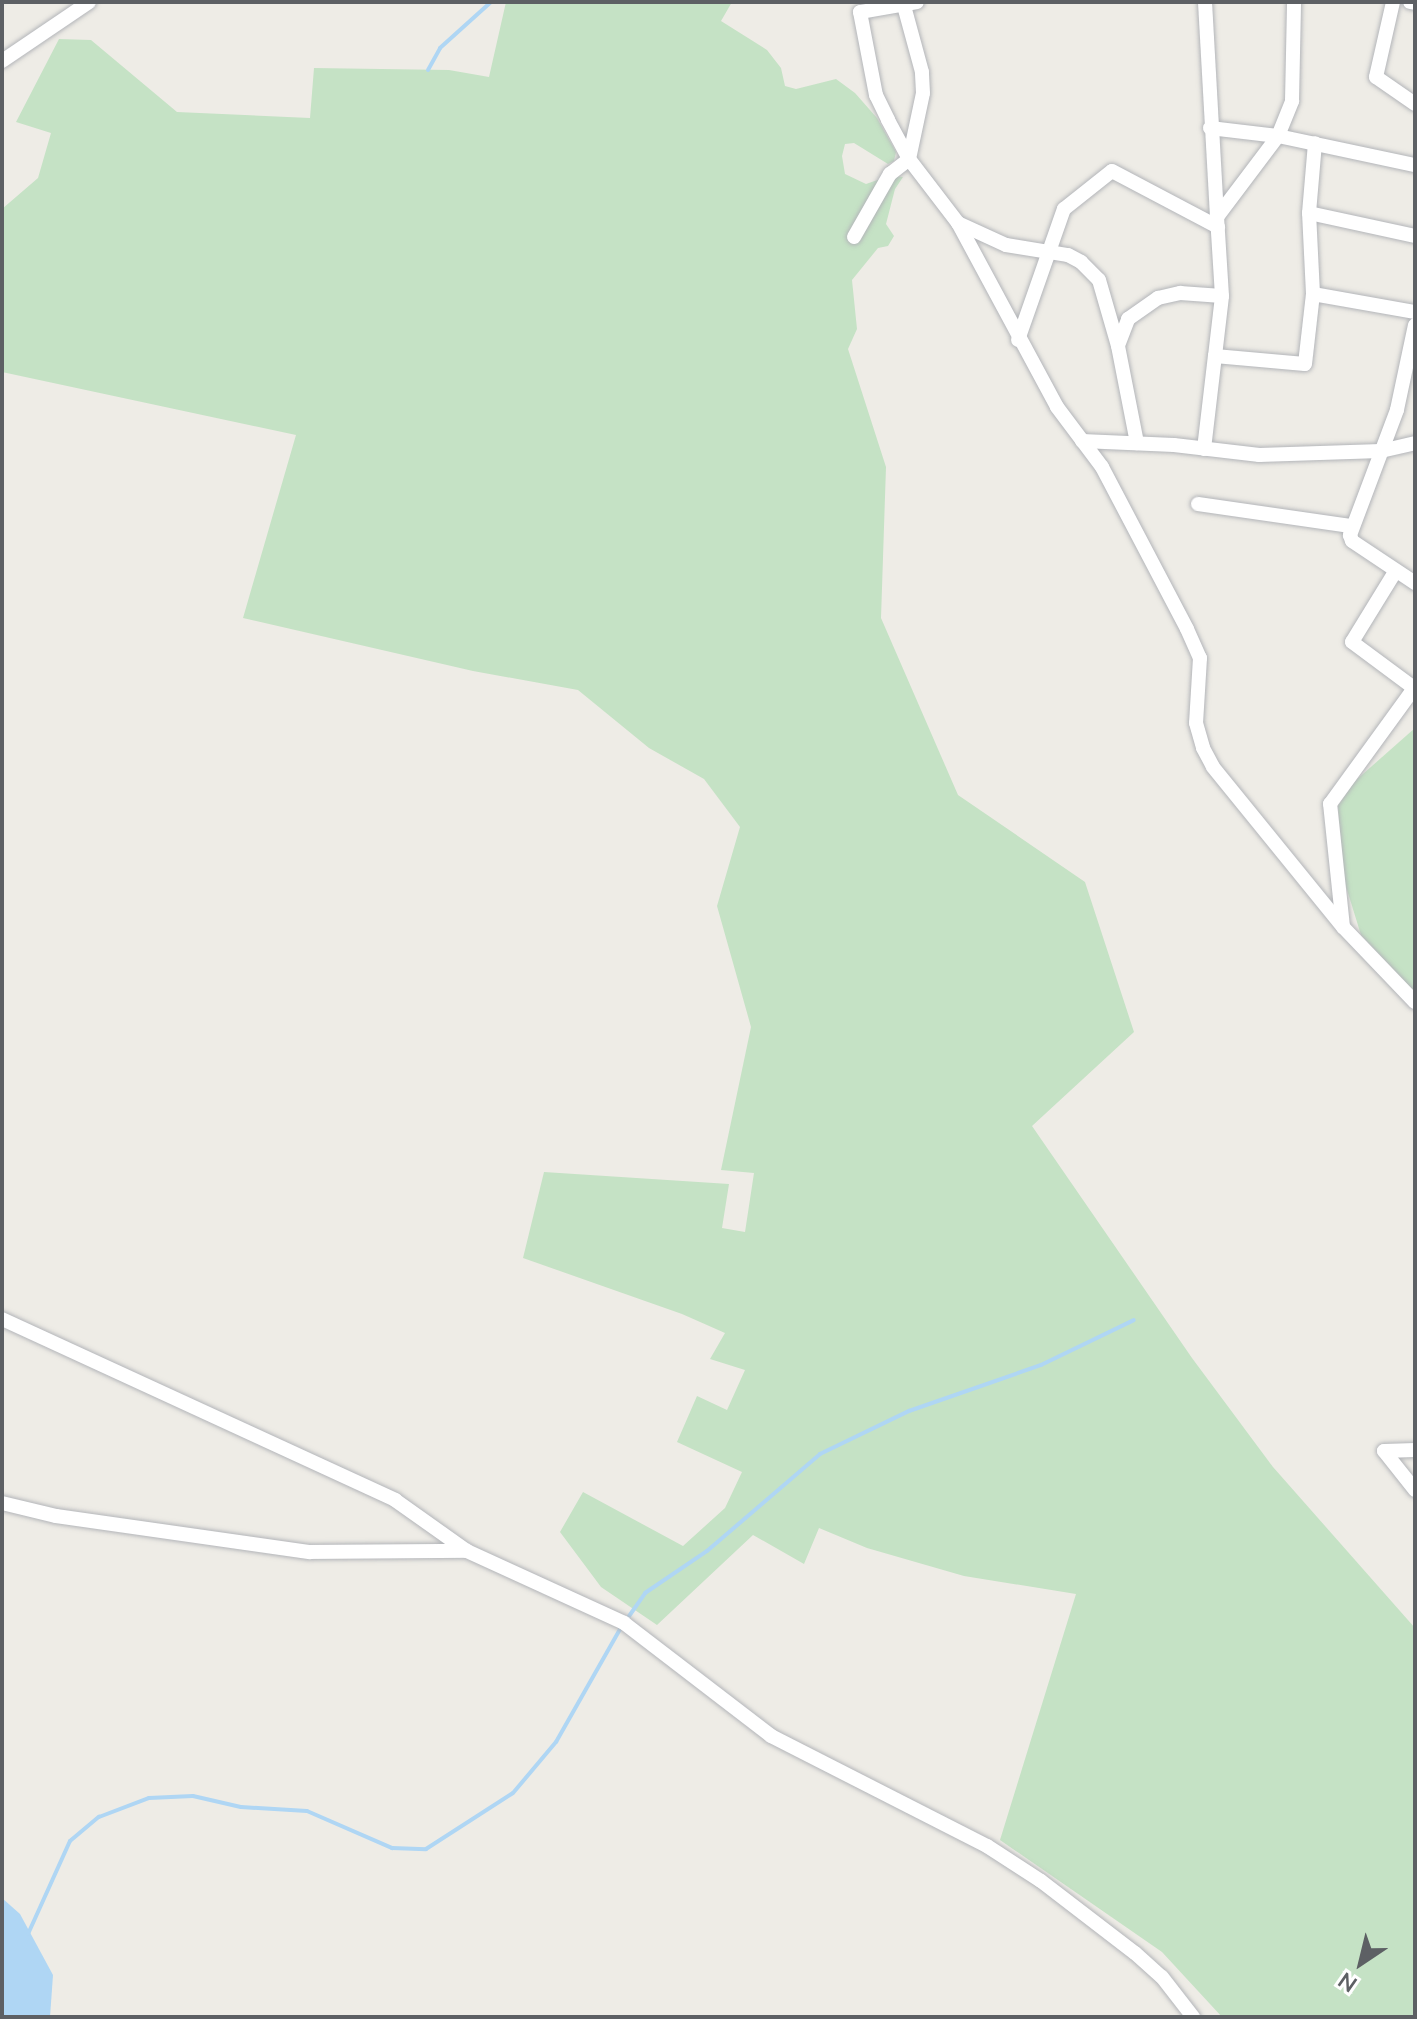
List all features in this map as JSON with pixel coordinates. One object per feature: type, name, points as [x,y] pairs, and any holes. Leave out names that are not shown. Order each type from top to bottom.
[{"type":"street","points":[[2,61],[89,2]]},
{"type":"street","points":[[1204,449],[1222,296],[1205,2]]},
{"type":"street","points":[[1217,222],[1278,136],[1292,101],[1294,2]]},
{"type":"street","points":[[1393,2],[1376,77],[1415,104]]},
{"type":"street","points":[[854,237],[890,174],[909,159],[923,93],[922,72],[908,3],[860,12],[876,95],[909,159],[958,223],[1018,340],[1057,407],[1102,467],[1200,658],[1196,723],[1203,748],[1213,767],[1343,927],[1415,1002]]},
{"type":"street","points":[[1210,128],[1278,136],[1415,165]]},
{"type":"street","points":[[1215,356],[1305,364],[1313,294],[1309,213],[1315,143]]},
{"type":"street","points":[[1018,340],[1064,209],[1112,171],[1217,222]]},
{"type":"street","points":[[1309,213],[1415,236]]},
{"type":"street","points":[[958,223],[1006,245],[1049,252],[1081,262],[1099,280],[1118,346],[1137,443]]},
{"type":"street","points":[[1118,346],[1128,319],[1158,298],[1180,293],[1222,296]]},
{"type":"street","points":[[1313,294],[1415,312]]},
{"type":"street","points":[[1414,580],[1395,572],[1352,541],[1350,526],[1397,410],[1415,325]]},
{"type":"street","points":[[1082,441],[1259,455],[1381,451],[1415,443]]},
{"type":"street","points":[[1198,504],[1350,526]]},
{"type":"street","points":[[1343,927],[1330,804],[1414,688],[1352,642],[1395,572]]},
{"type":"street","points":[[2,1319],[395,1500],[467,1551],[624,1623],[771,1736],[987,1846],[1030,1874],[1135,1953],[1162,1977],[1193,2017]]},
{"type":"street","points":[[1415,1450],[1384,1451],[1415,1490]]},
{"type":"street","points":[[2,1503],[56,1516],[310,1552],[467,1551]]},
{"type":"green space","points":[[506,2],[732,2],[721,21],[767,50],[781,68],[785,86],[796,89],[836,79],[855,93],[877,118],[896,152],[894,161],[888,164],[854,143],[845,144],[842,156],[845,174],[866,184],[889,176],[903,177],[895,189],[886,224],[894,236],[888,246],[878,248],[852,280],[857,329],[848,349],[886,467],[881,618],[958,795],[1085,882],[1134,1032],[1032,1126],[1192,1358],[1273,1467],[1415,1628],[1415,2017],[1222,2017],[1162,1952],[1000,1840],[1076,1594],[964,1576],[867,1548],[819,1528],[804,1564],[753,1535],[657,1625],[601,1587],[560,1532],[583,1492],[683,1546],[725,1508],[742,1472],[677,1442],[697,1396],[727,1410],[745,1370],[710,1359],[725,1333],[682,1314],[523,1258],[544,1172],[729,1184],[722,1228],[745,1232],[754,1173],[721,1170],[751,1027],[717,906],[740,827],[704,779],[649,748],[578,690],[473,671],[243,618],[296,435],[2,372],[2,209],[38,178],[51,133],[16,122],[59,39],[91,40],[177,112],[310,118],[314,68],[449,70],[489,77]]},
{"type":"green space","points":[[1415,728],[1415,992],[1361,935],[1344,880],[1338,806],[1355,781]]},
{"type":"water","points":[[2,1898],[20,1914],[53,1975],[50,2017],[2,2017]]},
{"type":"waterway","points":[[428,70],[440,48],[491,2]]},
{"type":"waterway","points":[[627,1619],[645,1593],[707,1551],[820,1454],[909,1411],[1041,1365],[1134,1320]]},
{"type":"waterway","points":[[28,1934],[70,1841],[99,1817],[149,1798],[193,1796],[241,1807],[307,1811],[392,1848],[426,1849],[513,1793],[556,1742],[622,1626]]}]
